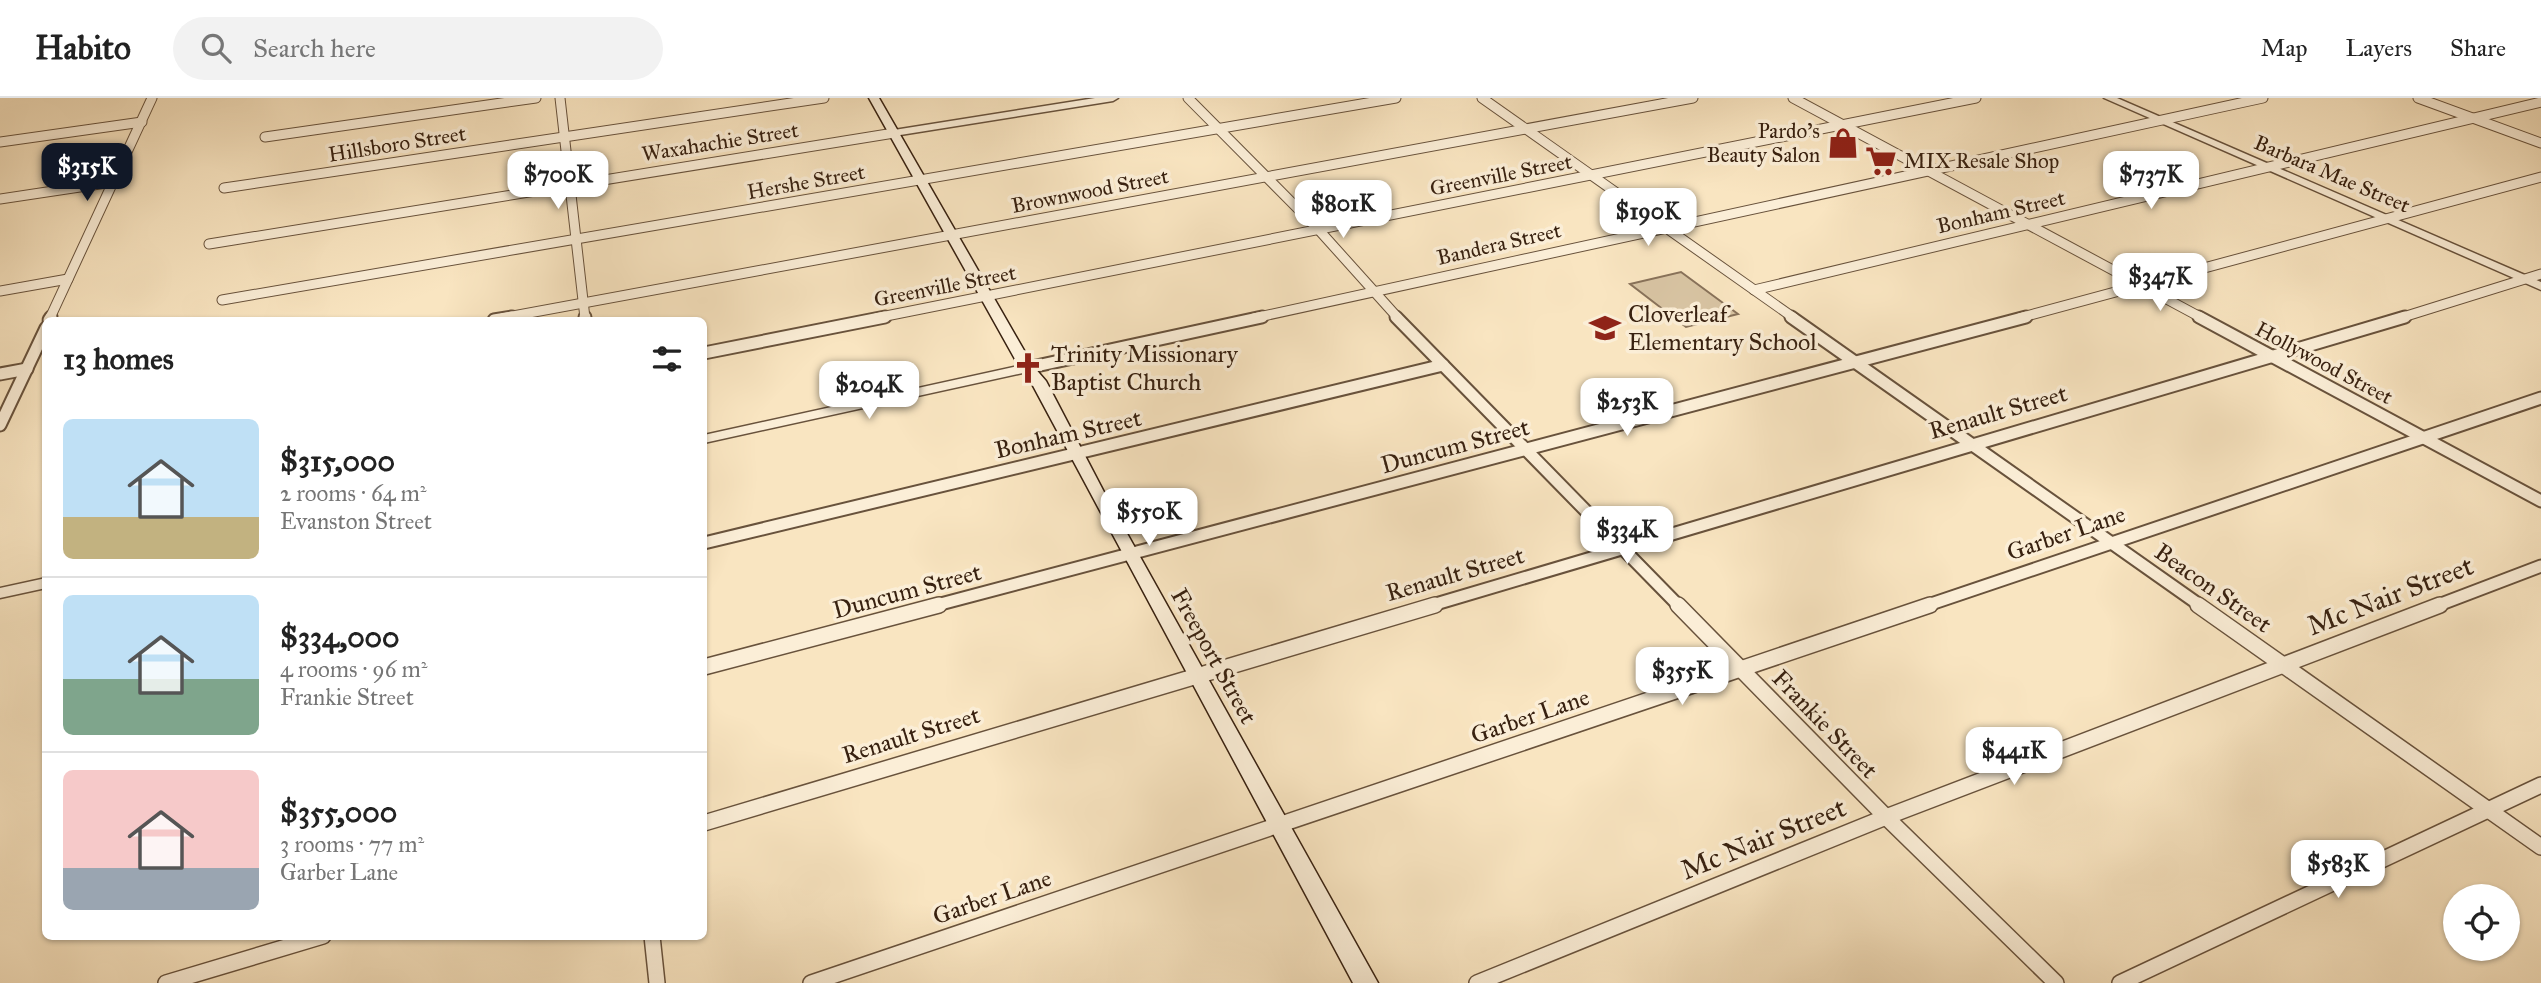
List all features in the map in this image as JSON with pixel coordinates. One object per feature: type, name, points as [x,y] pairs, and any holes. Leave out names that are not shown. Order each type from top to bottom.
[{"type":"main road","name":"Freeport Street","points":[[874,98],[918,181],[953,235],[1027,368],[1038,381],[1075,454],[1366,983]]},
{"type":"street","points":[[50,317],[152,98]]},
{"type":"street","points":[[265,137],[536,98]]},
{"type":"street","points":[[560,98],[585,317]]},
{"type":"street","name":"Hillsboro Street","points":[[224,188],[824,98]]},
{"type":"street","name":"Waxahachie Street","points":[[209,244],[1113,98]]},
{"type":"street","name":"Frankie Street","points":[[1188,98],[1318,229],[1373,293],[1623,549],[1886,817],[2056,983]]},
{"type":"street","name":"Hershe Street","points":[[222,300],[1396,98]]},
{"type":"street","name":"Beacon Street","points":[[1482,98],[2541,847]]},
{"type":"street","name":"Brownwood Street","points":[[511,317],[1693,98]]},
{"type":"street","name":"Hollywood Street","points":[[1793,98],[2541,501]]},
{"type":"street","name":"Greenville Street","points":[[707,351],[1976,98]]},
{"type":"street","name":"Barbara Mae Street","points":[[2109,98],[2541,286]]},
{"type":"street","name":"Bandera Street","points":[[707,438],[1667,228],[1931,173],[2263,98]]},
{"type":"street","points":[[2418,98],[2541,143]]},
{"type":"street","name":"Bonham Street","points":[[1754,290],[2031,226],[2541,102]]},
{"type":"street","points":[[0,142],[142,122]]},
{"type":"street","name":"Duncum Street","points":[[707,666],[1854,360],[2142,286],[2541,177]]},
{"type":"street","points":[[0,199],[113,182]]},
{"type":"street","name":"Renault Street","points":[[707,821],[1973,444],[2274,358],[2541,274]]},
{"type":"street","points":[[0,291],[68,279]]},
{"type":"street","points":[[0,425],[42,337]]},
{"type":"street","name":"Bonham Street","points":[[707,542],[1443,365]]},
{"type":"street","points":[[0,374],[27,369]]},
{"type":"street","name":"Garber Lane","points":[[811,983],[2541,398]]},
{"type":"street","name":"Mc Nair Street","points":[[1477,983],[1886,817],[2541,566]]},
{"type":"street","points":[[0,593],[42,584]]},
{"type":"street","points":[[2120,983],[2541,785]]},
{"type":"street","points":[[166,983],[310,940]]},
{"type":"street","points":[[652,940],[657,983]]},
{"type":"shaded area","points":[[1681,272],[1738,314],[1686,327],[1630,284]]},
{"type":"place","name":"Pardo's Beauty Salon","points":[[1843,143]]},
{"type":"place","name":"MIX Resale Shop","points":[[1881,161]]},
{"type":"place","name":"Cloverleaf Elementary School","points":[[1605,328]]},
{"type":"place","name":"Trinity Missionary Baptist Church","points":[[1028,368]]}]
